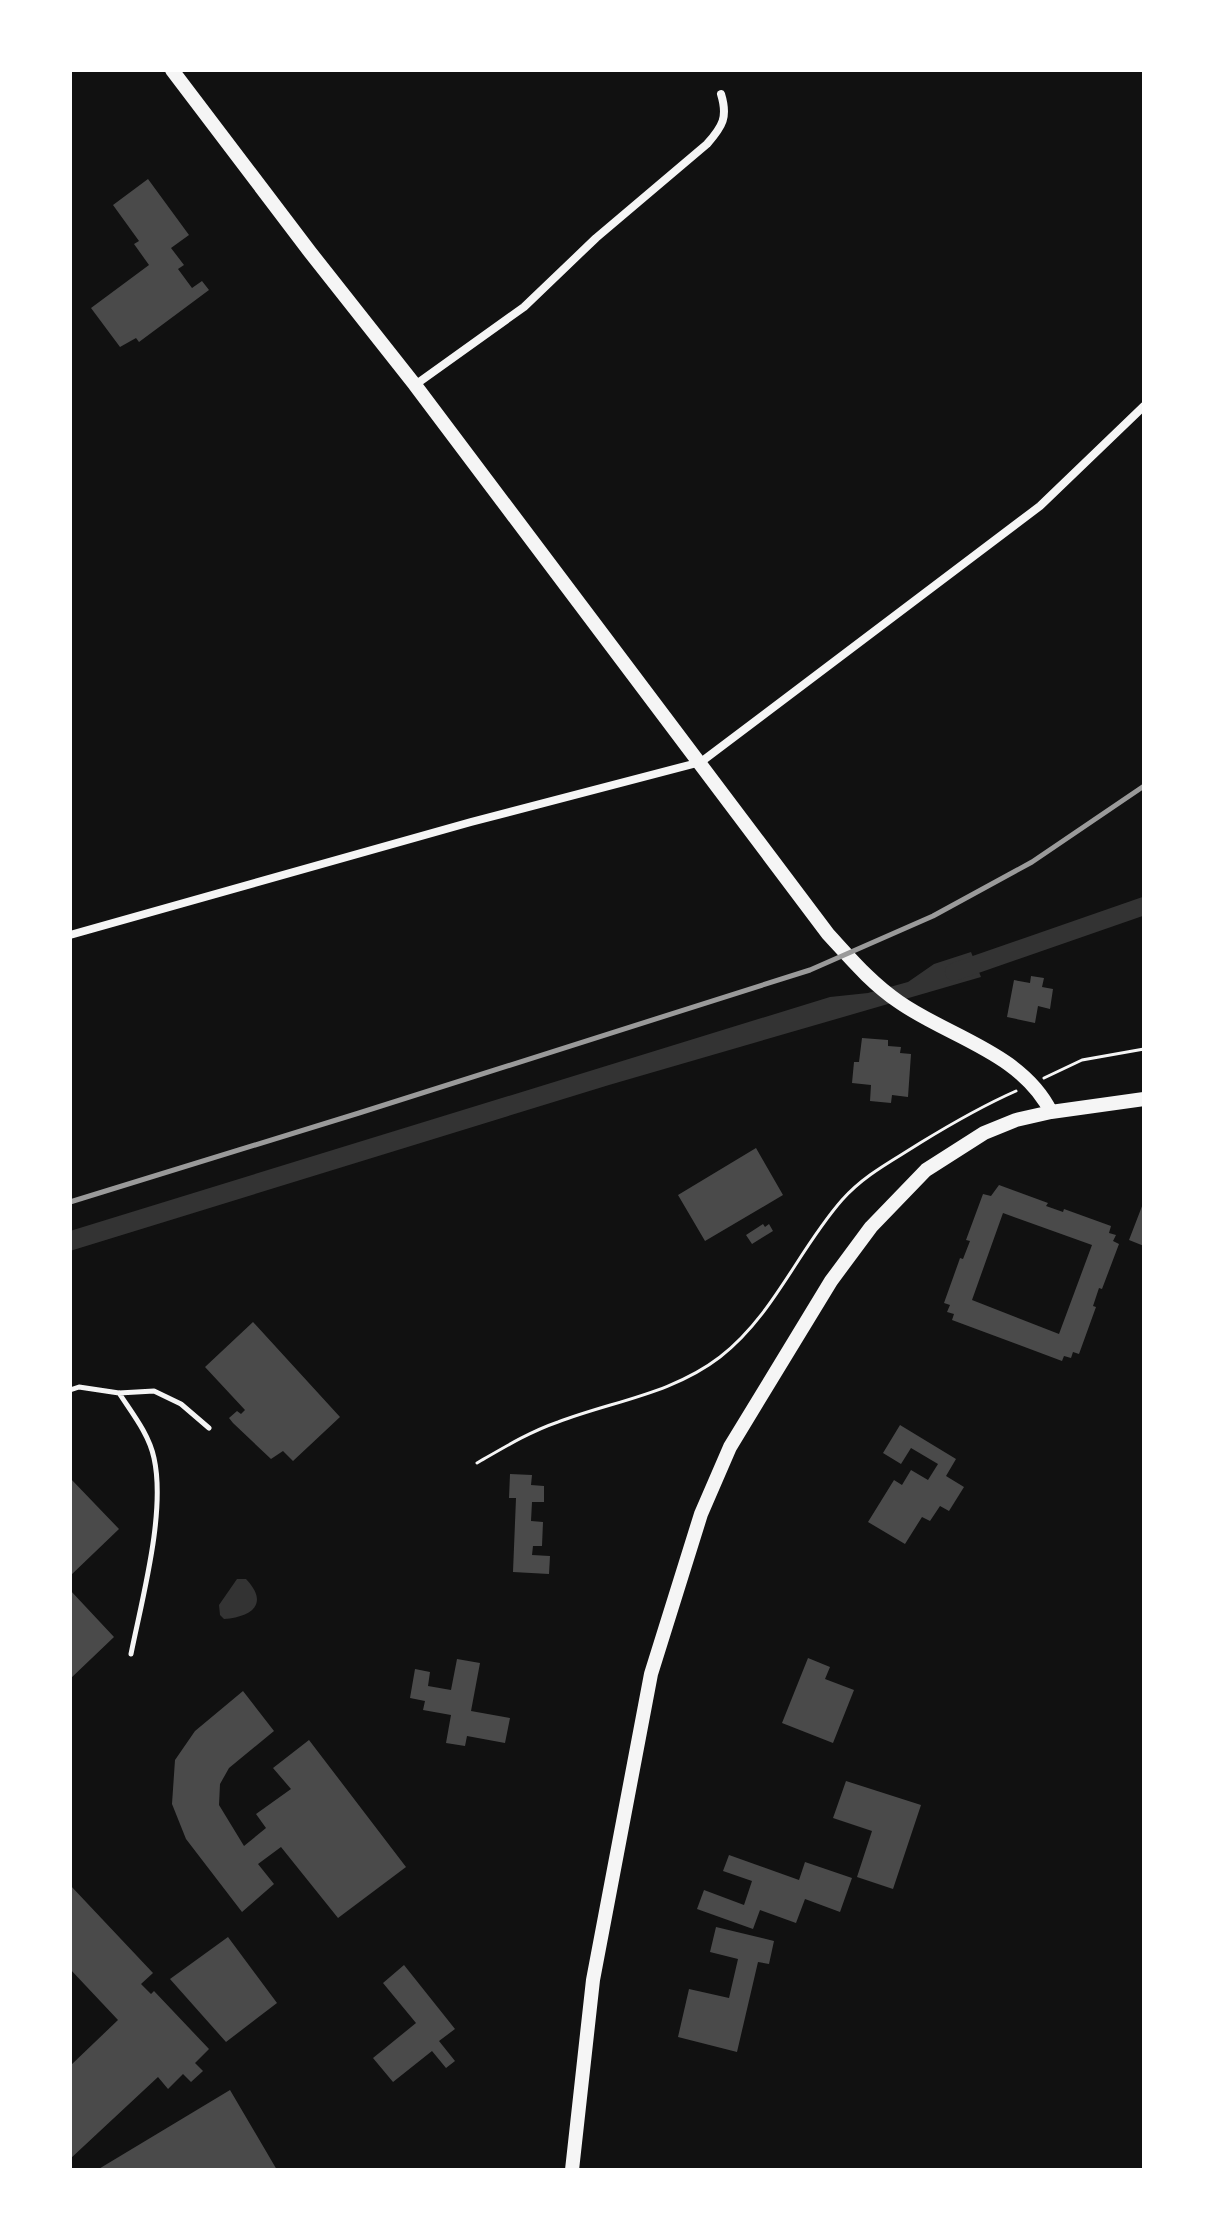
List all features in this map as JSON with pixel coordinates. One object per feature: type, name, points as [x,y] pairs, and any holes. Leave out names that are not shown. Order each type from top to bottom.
[{"type":"street","points":[[172,70],[415,385],[831,938],[868,978],[917,1014],[999,1057],[1032,1084],[1051,1112]]},
{"type":"street","points":[[415,385],[524,307],[596,238],[707,144],[723,126],[726,112],[721,94]]},
{"type":"street","points":[[70,935],[471,822],[701,762],[1040,506],[1144,406]]},
{"type":"street","points":[[572,2170],[593,1980],[651,1674],[701,1514],[730,1447],[831,1281],[871,1227],[926,1170],[951,1152],[1006,1124],[1051,1112],[1144,1099]]},
{"type":"lane","points":[[70,1390],[79,1387],[119,1393],[154,1391],[181,1404],[209,1428]]},
{"type":"lane","points":[[119,1393],[147,1439],[154,1457],[156,1480],[153,1534],[131,1654]]},
{"type":"path","points":[[477,1463],[536,1430],[593,1410],[638,1399],[707,1366],[736,1344],[755,1322],[823,1225],[858,1184],[945,1127],[1082,1060],[1144,1049]]},
{"type":"shaded area","points":[[971,952],[981,977],[609,1085],[70,1251],[70,1231],[830,997],[868,993],[908,982],[934,964]]},
{"type":"shaded area","points":[[237,1579],[246,1579],[253,1588],[257,1602],[250,1612],[224,1619],[220,1615],[219,1605]]},
{"type":"building","points":[[148,179],[189,235],[171,248],[184,265],[178,269],[192,288],[202,281],[209,290],[139,342],[136,338],[120,347],[91,308],[149,265],[134,244],[139,241],[113,205]]},
{"type":"building","points":[[1031,976],[1044,978],[1042,987],[1053,989],[1050,1009],[1038,1006],[1035,1023],[1007,1017],[1014,980],[1030,983]]},
{"type":"building","points":[[862,1038],[888,1040],[888,1046],[901,1047],[900,1053],[911,1054],[908,1097],[892,1095],[891,1103],[870,1101],[871,1085],[852,1083],[854,1062],[859,1062]]},
{"type":"building","points":[[756,1148],[783,1195],[705,1241],[678,1195]]},
{"type":"building","points":[[999,1185],[1048,1203],[1046,1206],[1063,1212],[1064,1209],[1111,1226],[1109,1233],[1116,1235],[1113,1241],[1119,1244],[1102,1289],[1099,1288],[1093,1306],[1096,1307],[1079,1354],[1073,1352],[1071,1358],[1064,1356],[1062,1361],[952,1320],[954,1314],[947,1312],[950,1305],[944,1303],[960,1258],[963,1259],[970,1241],[966,1240],[983,1194],[991,1196]],"holes":[[[1003,1213],[1092,1245],[1059,1334],[972,1300]]]},
{"type":"building","points":[[1144,1201],[1144,1246],[1129,1240]]},
{"type":"building","points":[[763,1224],[765,1227],[769,1224],[773,1231],[752,1244],[746,1235]]},
{"type":"building","points":[[253,1322],[340,1417],[293,1461],[283,1451],[271,1459],[233,1423],[229,1418],[237,1411],[241,1414],[245,1410],[205,1367]]},
{"type":"building","points":[[900,1425],[956,1459],[946,1476],[964,1487],[949,1511],[940,1506],[930,1521],[922,1517],[905,1544],[868,1522],[894,1480],[902,1485],[911,1470],[928,1480],[938,1464],[911,1448],[901,1464],[883,1453]]},
{"type":"building","points":[[510,1474],[532,1475],[531,1485],[544,1486],[544,1502],[532,1502],[531,1521],[543,1522],[542,1546],[533,1546],[532,1555],[550,1556],[549,1574],[513,1572],[516,1498],[509,1498]]},
{"type":"building","points":[[70,1478],[119,1529],[70,1576]]},
{"type":"building","points":[[70,1590],[114,1637],[70,1679]]},
{"type":"building","points":[[808,1658],[830,1667],[825,1679],[854,1690],[833,1743],[782,1723]]},
{"type":"building","points":[[457,1659],[480,1663],[471,1711],[510,1718],[505,1743],[467,1736],[465,1746],[446,1743],[451,1715],[423,1710],[425,1701],[410,1698],[415,1669],[430,1672],[428,1686],[451,1690]]},
{"type":"building","points":[[243,1691],[274,1731],[229,1768],[220,1784],[219,1805],[244,1846],[266,1828],[256,1814],[291,1789],[273,1768],[309,1740],[406,1867],[338,1918],[281,1847],[258,1864],[274,1884],[242,1912],[186,1839],[172,1804],[175,1760],[195,1731]]},
{"type":"building","points":[[846,1781],[921,1805],[893,1889],[857,1877],[872,1831],[833,1818]]},
{"type":"building","points":[[729,1855],[799,1880],[805,1862],[852,1878],[840,1912],[805,1899],[796,1923],[760,1910],[753,1929],[697,1909],[704,1890],[744,1905],[752,1881],[723,1871]]},
{"type":"building","points":[[70,1885],[153,1973],[141,1984],[151,1994],[154,1991],[209,2049],[195,2063],[203,2071],[191,2082],[183,2074],[168,2089],[158,2077],[70,2159],[70,2066],[118,2020],[70,1969]]},
{"type":"building","points":[[716,1927],[774,1941],[769,1964],[758,1962],[737,2052],[678,2037],[689,1989],[729,1998],[738,1959],[710,1952]]},
{"type":"building","points":[[228,1937],[277,2003],[226,2042],[170,1979]]},
{"type":"building","points":[[404,1965],[455,2029],[439,2041],[455,2061],[446,2068],[432,2051],[393,2082],[373,2058],[416,2023],[383,1983]]},
{"type":"building","points":[[230,2090],[277,2170],[97,2170]]},
{"type":"waterway","points":[[954,972],[1144,906]]},
{"type":"railway","points":[[70,1202],[810,970],[933,916],[1032,862],[1144,786]]}]
